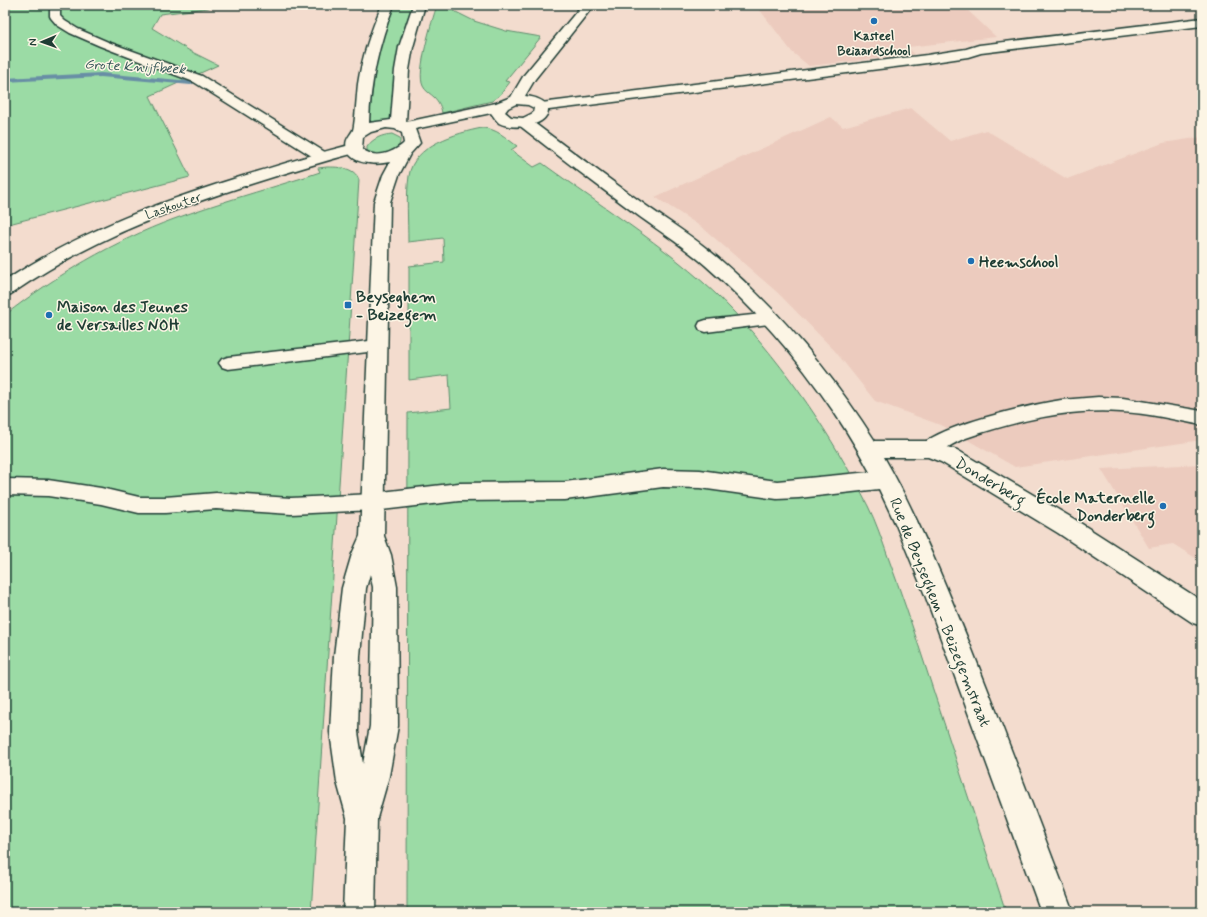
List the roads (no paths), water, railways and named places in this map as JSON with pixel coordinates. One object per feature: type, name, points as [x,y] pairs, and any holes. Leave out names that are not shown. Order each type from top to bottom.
[{"type":"street","points":[[361,131],[370,57],[378,30],[388,5]]},
{"type":"street","points":[[400,126],[400,95],[405,55],[410,30],[420,5]]},
{"type":"street","points":[[516,100],[529,78],[588,5]]},
{"type":"street","points":[[359,153],[380,159],[418,142],[501,112],[507,103],[516,100],[531,101],[541,107],[927,59],[964,54],[978,49],[1202,22]]},
{"type":"street","points":[[524,122],[534,120],[540,115],[541,107]]},
{"type":"street","points":[[382,202],[374,177],[359,153],[355,138],[361,131],[379,125],[400,126],[501,112]]},
{"type":"street","name":"Rue de Beyseghem - Beizegemstraat","points":[[501,112],[508,121],[524,122],[610,188],[710,260],[741,287],[771,319],[828,388],[868,449],[885,479],[924,561],[1006,772],[1057,912]]},
{"type":"street","points":[[400,126],[409,131],[418,142]]},
{"type":"street","points":[[359,912],[362,818],[375,776],[384,726],[385,587],[379,555],[372,536],[382,202],[394,168],[418,142]]},
{"type":"street","name":"Laskouter","points":[[5,290],[28,273],[68,249],[113,228],[181,201],[323,157],[359,153]]},
{"type":"street","name":"Donderberg","points":[[868,449],[928,449],[949,456],[1066,526],[1202,615]]},
{"type":"street","points":[[373,502],[459,492],[565,491],[663,478],[700,479],[777,490],[799,489],[885,479]]},
{"type":"street","points":[[362,818],[351,782],[344,732],[347,656],[354,588],[364,554],[372,536]]},
{"type":"lane","points":[[55,5],[55,16],[61,24],[104,44],[198,79],[323,157]]},
{"type":"lane","points":[[706,326],[771,319]]},
{"type":"lane","points":[[228,363],[378,346]]},
{"type":"lane","points":[[928,449],[952,436],[974,428],[1026,414],[1068,406],[1098,404],[1123,405],[1202,418]]},
{"type":"lane","points":[[5,487],[48,488],[101,496],[139,505],[165,505],[216,501],[291,506],[373,502]]},
{"type":"waterway","name":"Grote Knijfbeek","points":[[5,80],[101,75],[191,83]]},
{"type":"place","name":"Kasteel Beiaardschool","points":[[874,21]]},
{"type":"place","name":"Heemschool","points":[[971,261]]},
{"type":"place","name":"Beyseghem - Beizegem","points":[[348,305]]},
{"type":"place","name":"Maison des Jeunes de Versailles NOH","points":[[49,315]]},
{"type":"place","name":"École Maternelle Donderberg","points":[[1163,506]]}]
